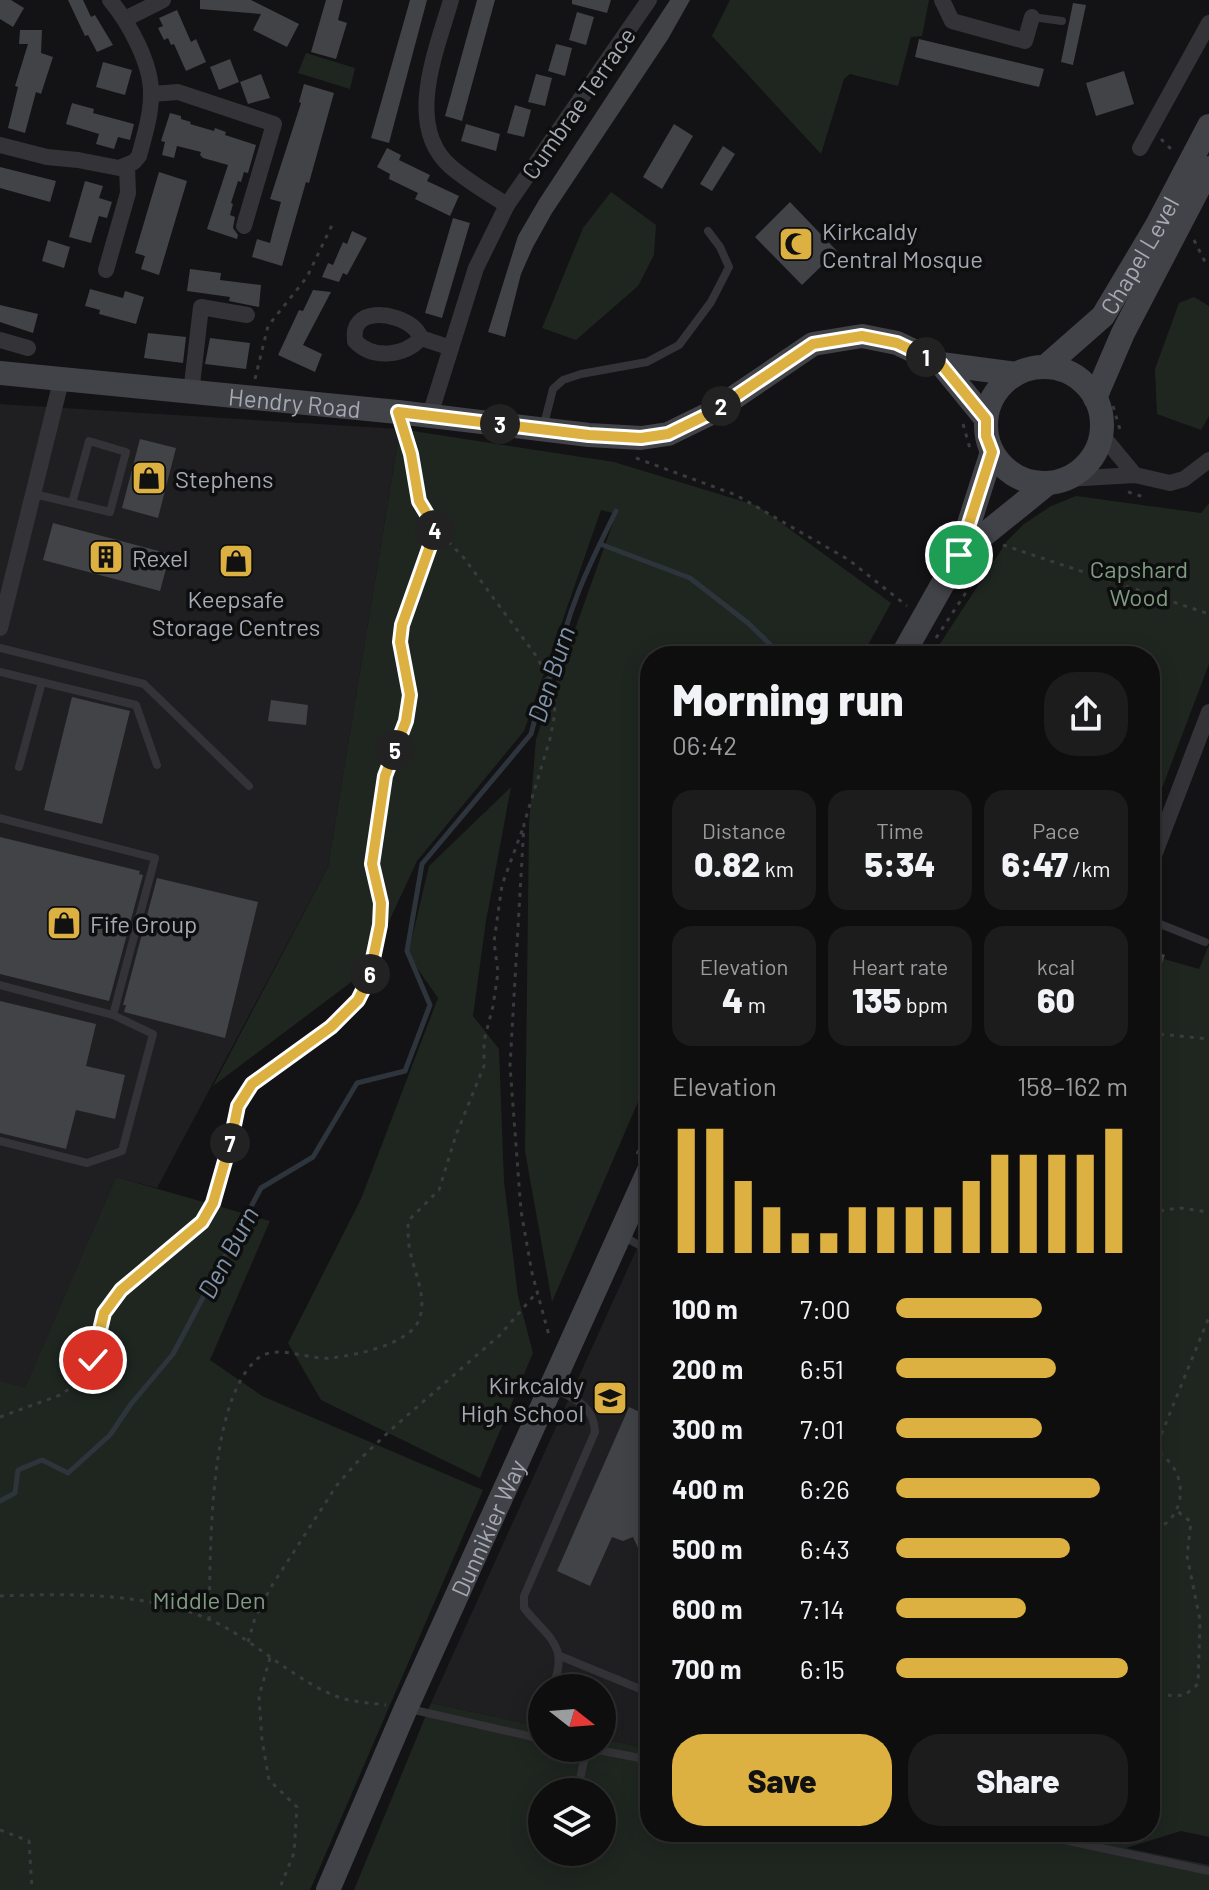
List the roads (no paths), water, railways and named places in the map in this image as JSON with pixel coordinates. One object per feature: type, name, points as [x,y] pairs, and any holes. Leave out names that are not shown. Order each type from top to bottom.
[{"type":"main road","name":"Chapel Level","points":[[1045,367],[1103,316],[1156,227],[1209,126]]},
{"type":"main road","name":"Chapel Level","points":[[1104,401],[1123,333],[1209,168]]},
{"type":"main road","name":"Hendry Road","points":[[0,373],[641,438],[668,434],[711,413],[813,344],[862,336],[897,343],[941,364],[1016,374]]},
{"type":"main road","name":"Hendry Road","points":[[941,364],[986,419]]},
{"type":"main road","points":[[959,555],[1057,481],[1083,468],[1112,435],[1101,416],[1104,401],[1074,376],[1060,369],[1045,367],[1016,374],[1001,385],[991,401],[986,419],[986,436],[1001,466],[1015,476],[1030,482],[1057,481]]},
{"type":"main road","points":[[908,646],[959,555],[992,452]]},
{"type":"main road","name":"Dunnikier Way","points":[[328,1890],[406,1708],[640,1191]]},
{"type":"street","points":[[0,145],[47,157],[119,168],[127,166],[139,156],[152,94],[144,58],[125,19],[110,0]]},
{"type":"street","points":[[125,19],[163,0]]},
{"type":"street","name":"Cumbrae Terrace","points":[[451,0],[425,100],[427,130],[448,165],[507,205]]},
{"type":"street","name":"Cumbrae Terrace","points":[[430,415],[476,268],[507,205],[649,0]]},
{"type":"street","points":[[942,0],[952,21],[1025,41],[1032,17]]},
{"type":"street","points":[[1140,148],[1209,23]]},
{"type":"street","points":[[152,94],[178,92],[274,124],[244,226]]},
{"type":"street","points":[[106,270],[128,193],[127,166]]},
{"type":"street","points":[[191,393],[201,307],[247,315]]},
{"type":"street","points":[[421,338],[451,348]]},
{"type":"street","points":[[0,340],[28,348]]},
{"type":"street","points":[[0,628],[61,381]]},
{"type":"street","points":[[1112,435],[1142,477]]},
{"type":"street","points":[[1057,481],[1142,477],[1170,483],[1184,479],[1209,460]]},
{"type":"street","points":[[1160,840],[1209,712]]},
{"type":"lane","points":[[1032,17],[1062,21]]},
{"type":"lane","points":[[543,429],[553,389],[563,380],[647,362],[679,345],[711,302],[729,267],[708,231]]},
{"type":"lane","points":[[33,493],[72,503],[110,512],[126,452],[89,441],[72,503]]},
{"type":"lane","points":[[0,648],[144,684],[249,786]]},
{"type":"lane","points":[[0,672],[136,705],[157,765]]},
{"type":"lane","points":[[19,767],[42,682]]},
{"type":"lane","points":[[0,818],[155,858],[113,1015]]},
{"type":"lane","points":[[1160,924],[1205,942]]},
{"type":"lane","points":[[0,985],[113,1015],[153,1034],[122,1151],[87,1163],[0,1141]]},
{"type":"lane","points":[[621,1235],[640,1245]]},
{"type":"lane","points":[[551,1388],[580,1401],[594,1420],[595,1432],[524,1596],[524,1608],[551,1637],[560,1652],[558,1674]]},
{"type":"lane","points":[[560,1656],[640,1689]]},
{"type":"lane","points":[[406,1708],[528,1736]]},
{"type":"lane","points":[[616,1754],[640,1758]]},
{"type":"lane","points":[[1074,1842],[1209,1871]]},
{"type":"waterway","name":"Den Burn","points":[[0,1501],[15,1493],[18,1470],[42,1460],[68,1473],[110,1435],[131,1404],[173,1354],[261,1188],[313,1157],[357,1083],[405,1071],[430,1005],[407,951],[422,864],[531,734],[545,681],[556,673],[565,631],[579,590],[616,511]]},
{"type":"waterway","points":[[600,544],[690,578],[748,623],[772,646]]},
{"type":"place","name":"Kirkcaldy Central Mosque","points":[[796,244]]},
{"type":"place","name":"Stephens","points":[[149,478]]},
{"type":"place","name":"Rexel","points":[[106,557]]},
{"type":"place","name":"Keepsafe Storage Centres","points":[[236,561]]},
{"type":"place","name":"Fife Group","points":[[64,923]]},
{"type":"place","name":"Kirkcaldy High School","points":[[610,1398]]},
{"type":"park label","name":"Capshard Wood","points":[[1139,582]]},
{"type":"park label","name":"Middle Den","points":[[209,1599]]}]
